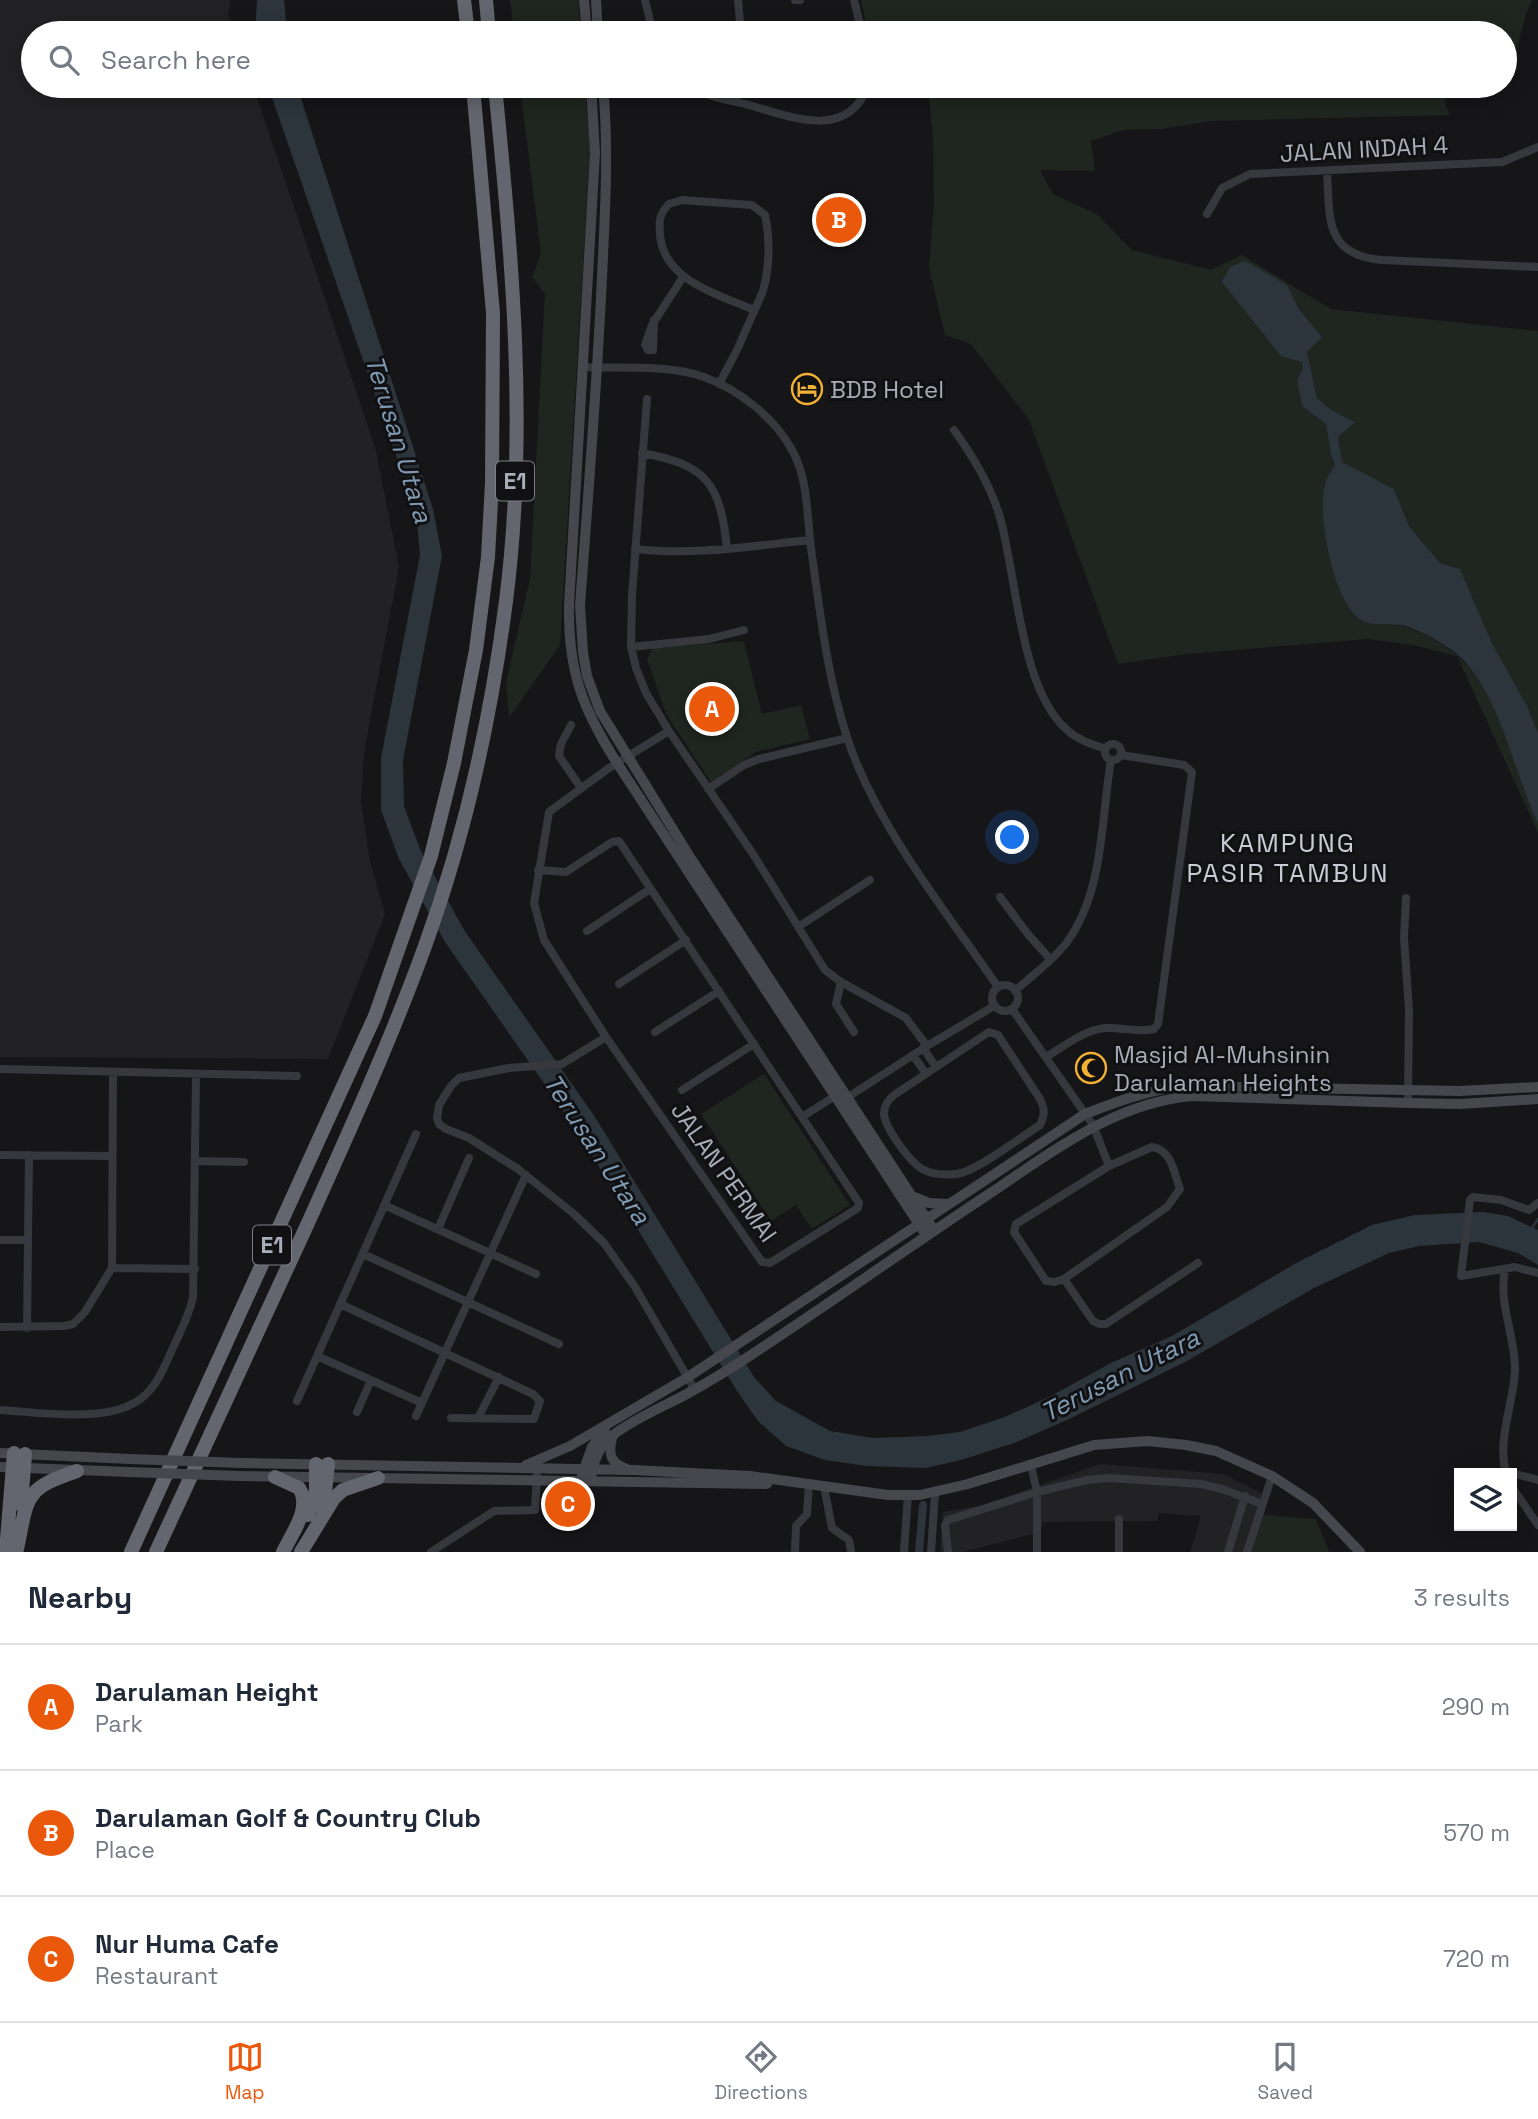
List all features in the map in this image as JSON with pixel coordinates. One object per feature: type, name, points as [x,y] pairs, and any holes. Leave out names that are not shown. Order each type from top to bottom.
[{"type":"highway","points":[[464,0],[467,21]]},
{"type":"highway","points":[[486,0],[488,21]]},
{"type":"highway","name":"E1","points":[[131,1551],[363,1046],[405,934],[430,856],[454,763],[474,662],[486,578],[491,508],[493,313],[474,98]]},
{"type":"highway","name":"E1","points":[[156,1552],[368,1089],[426,944],[477,763],[506,600],[514,513],[517,431],[513,273],[496,98]]},
{"type":"highway","points":[[13,1461],[13,1551]]},
{"type":"highway","points":[[13,1551],[30,1496],[48,1480],[76,1471]]},
{"type":"highway","points":[[284,1552],[309,1512],[322,1471]]},
{"type":"highway","points":[[300,1552],[323,1504],[322,1471]]},
{"type":"highway","points":[[275,1477],[299,1488],[304,1499],[302,1514],[284,1552]]},
{"type":"highway","points":[[300,1552],[334,1499],[343,1490],[378,1478]]},
{"type":"street","points":[[584,0],[586,21]]},
{"type":"street","points":[[596,0],[597,21]]},
{"type":"street","points":[[645,0],[650,21]]},
{"type":"street","points":[[737,0],[740,21]]},
{"type":"street","points":[[854,0],[859,21]]},
{"type":"street","points":[[592,98],[595,153],[569,605],[571,656],[585,706],[617,763],[930,1232]]},
{"type":"street","points":[[604,98],[607,145],[598,368],[580,628],[587,676],[600,711],[628,757],[841,1097],[911,1195],[923,1222]]},
{"type":"street","points":[[724,98],[792,117],[824,121],[854,110],[863,98]]},
{"type":"street","name":"JALAN INDAH 4","points":[[1207,214],[1222,188],[1245,175],[1502,162],[1538,147]]},
{"type":"street","points":[[1326,172],[1331,224],[1335,237],[1345,248],[1359,256],[1382,260],[1538,267]]},
{"type":"street","points":[[719,383],[737,350],[754,310],[765,284],[768,246],[765,215],[756,206],[682,201],[668,204],[659,219],[661,247],[683,277],[754,310]]},
{"type":"street","points":[[654,320],[683,277]]},
{"type":"street","points":[[583,367],[689,373],[719,383],[763,414],[782,434],[792,449],[802,477],[825,655],[847,738],[860,770],[901,847],[998,987]]},
{"type":"street","points":[[647,399],[635,550],[631,647],[646,693],[753,854],[825,970],[841,982],[906,1018],[936,1067]]},
{"type":"street","points":[[954,429],[972,455],[996,505],[1029,658],[1044,697],[1065,728],[1074,736],[1106,749]]},
{"type":"street","points":[[642,453],[676,461],[704,478],[718,498],[727,548]]},
{"type":"street","points":[[635,550],[682,553],[810,540]]},
{"type":"street","points":[[631,647],[709,639],[744,630]]},
{"type":"street","points":[[570,725],[561,744],[559,756],[581,788]]},
{"type":"street","name":"JALAN PERMAI","points":[[538,870],[566,872],[612,842],[619,842],[859,1205],[766,1264],[606,1037],[544,940],[534,903],[538,870],[549,812],[617,763],[669,731]]},
{"type":"street","points":[[708,789],[744,765],[759,759],[847,738]]},
{"type":"street","points":[[1106,749],[1112,744],[1118,745],[1121,755]]},
{"type":"street","points":[[1106,749],[1106,757],[1111,760],[1118,759],[1121,755]]},
{"type":"street","points":[[1046,1057],[1097,1030],[1107,1028],[1143,1032],[1154,1029],[1158,1024],[1192,772],[1184,765],[1121,755]]},
{"type":"street","points":[[1016,990],[1050,959],[1072,934],[1088,901],[1097,859],[1111,760]]},
{"type":"street","points":[[798,927],[870,880]]},
{"type":"street","points":[[587,931],[650,889]]},
{"type":"street","points":[[1000,897],[1050,959]]},
{"type":"street","points":[[1406,898],[1404,938],[1409,1010],[1408,1103]]},
{"type":"street","points":[[619,984],[686,940]]},
{"type":"street","points":[[841,982],[836,1004],[854,1032]]},
{"type":"street","points":[[1005,985],[1016,990],[1018,1002],[1013,1009],[1005,1012],[994,1006],[992,998],[998,987],[1005,985]]},
{"type":"street","points":[[655,1032],[719,991]]},
{"type":"street","points":[[802,1117],[841,1097],[994,1006]]},
{"type":"street","points":[[1013,1009],[1093,1125],[1109,1166]]},
{"type":"street","points":[[996,1033],[1040,1099],[1044,1117],[1040,1125],[966,1172],[939,1174],[923,1170],[901,1146],[884,1117],[886,1104],[894,1095],[926,1074],[985,1034],[996,1033]]},
{"type":"street","points":[[606,1037],[562,1064],[520,1067],[460,1078],[447,1091],[436,1114],[439,1124],[479,1143],[526,1175],[574,1214],[604,1243],[635,1287],[695,1390]]},
{"type":"street","points":[[682,1090],[754,1044]]},
{"type":"street","points":[[913,1055],[926,1074]]},
{"type":"street","points":[[0,1069],[297,1076]]},
{"type":"street","points":[[0,1327],[27,1328],[73,1324],[85,1312],[112,1268],[113,1072]]},
{"type":"street","points":[[0,1410],[97,1415],[113,1412],[143,1398],[160,1377],[191,1307],[195,1269],[196,1074]]},
{"type":"street","points":[[513,1468],[550,1456],[616,1421],[752,1337],[1086,1114],[1142,1093],[1184,1086],[1459,1091],[1538,1087]]},
{"type":"street","points":[[587,1475],[603,1445],[612,1435],[711,1381],[761,1349],[930,1232],[1093,1125],[1149,1104],[1192,1096],[1460,1104],[1538,1099]]},
{"type":"street","points":[[297,1401],[416,1134]]},
{"type":"street","points":[[886,1157],[901,1146]]},
{"type":"street","points":[[1161,1148],[1167,1153],[1180,1189],[1167,1208],[1064,1279],[1055,1282],[1046,1280],[1014,1232],[1016,1224],[1109,1166],[1143,1150],[1161,1148]]},
{"type":"street","points":[[0,1155],[112,1156]]},
{"type":"street","points":[[27,1328],[29,1155]]},
{"type":"street","points":[[438,1229],[469,1158]]},
{"type":"street","points":[[196,1161],[244,1162]]},
{"type":"street","points":[[416,1416],[526,1175]]},
{"type":"street","points":[[911,1195],[929,1203],[949,1204]]},
{"type":"street","points":[[1538,1203],[1529,1210],[1488,1198],[1473,1197],[1470,1200],[1461,1276],[1515,1267],[1538,1273]]},
{"type":"street","points":[[384,1205],[536,1274]]},
{"type":"street","points":[[0,1240],[28,1240]]},
{"type":"street","points":[[363,1254],[559,1344]]},
{"type":"street","points":[[1064,1279],[1093,1321],[1106,1324],[1198,1263]]},
{"type":"street","points":[[112,1268],[195,1269]]},
{"type":"street","points":[[1505,1270],[1504,1309],[1512,1340],[1515,1372],[1504,1451],[1507,1468]]},
{"type":"street","points":[[340,1304],[499,1377],[538,1398],[540,1407],[537,1415],[529,1420],[451,1418]]},
{"type":"street","points":[[317,1356],[422,1402]]},
{"type":"street","points":[[478,1418],[499,1377]]},
{"type":"street","points":[[357,1412],[371,1380]]},
{"type":"street","points":[[587,1475],[598,1438],[616,1421]]},
{"type":"street","points":[[612,1435],[609,1448],[612,1459],[622,1467],[633,1470]]},
{"type":"street","points":[[587,1475],[633,1470],[750,1476],[908,1495],[935,1493],[1094,1445],[1148,1441],[1216,1451],[1272,1476],[1313,1503],[1360,1552]]},
{"type":"street","points":[[13,1461],[130,1458],[242,1463],[378,1478],[537,1474],[748,1485],[803,1483]]},
{"type":"street","points":[[13,1461],[76,1471],[275,1477],[322,1471],[513,1468],[537,1474]]},
{"type":"street","points":[[1031,1465],[1037,1492],[1037,1552]]},
{"type":"street","points":[[431,1552],[494,1511],[535,1510],[537,1474]]},
{"type":"street","points":[[1517,1475],[1538,1480]]},
{"type":"street","points":[[1247,1552],[1272,1476]]},
{"type":"street","points":[[948,1552],[945,1525],[948,1520],[1037,1492],[1087,1480],[1109,1478],[1201,1484],[1245,1496],[1262,1504]]},
{"type":"street","points":[[795,1552],[796,1526],[807,1514],[803,1483]]},
{"type":"street","points":[[824,1486],[832,1528],[849,1540],[851,1552]]},
{"type":"street","points":[[931,1552],[935,1493]]},
{"type":"street","points":[[1517,1494],[1538,1525]]},
{"type":"street","points":[[904,1552],[908,1495]]},
{"type":"street","points":[[1228,1552],[1245,1496]]},
{"type":"street","points":[[1119,1519],[1119,1552]]},
{"type":"shaded area","points":[[0,0],[231,0],[228,14],[231,21],[21,21],[21,98],[257,98],[375,447],[399,567],[364,752],[361,803],[370,861],[385,914],[328,1059],[0,1057]]},
{"type":"shaded area","points":[[510,0],[578,0],[580,21],[513,21]]},
{"type":"shaded area","points":[[861,0],[1532,0],[1517,49],[1517,21],[865,21]]},
{"type":"shaded area","points":[[522,98],[586,98],[590,148],[560,645],[509,718],[506,682],[530,579],[545,294],[532,277],[541,254]]},
{"type":"shaded area","points":[[929,98],[1445,98],[1450,115],[1212,121],[1161,129],[1123,130],[1091,141],[1095,171],[1040,170],[1053,194],[1098,215],[1132,250],[1211,270],[1242,255],[1331,309],[1538,331],[1538,732],[1527,706],[1493,645],[1460,569],[1440,563],[1409,526],[1394,489],[1342,462],[1338,437],[1354,422],[1331,410],[1317,398],[1307,352],[1321,336],[1299,309],[1287,285],[1244,307],[1264,335],[1302,362],[1303,368],[1297,380],[1302,406],[1326,424],[1335,464],[1324,486],[1364,621],[1406,627],[1439,642],[1456,656],[1413,645],[1368,639],[1186,654],[1118,664],[1029,420],[971,344],[945,335],[929,268],[934,202]]},
{"type":"shaded area","points":[[744,641],[762,714],[801,705],[810,739],[756,752],[711,782],[666,714],[647,659],[653,648]]},
{"type":"shaded area","points":[[1457,657],[1481,683],[1495,708],[1538,823],[1538,833]]},
{"type":"shaded area","points":[[764,1074],[850,1205],[812,1229],[796,1205],[771,1221],[701,1114]]},
{"type":"shaded area","points":[[1100,1464],[1223,1474],[1269,1497],[1251,1552],[1190,1552],[1201,1516],[1158,1513],[1158,1521],[1042,1522],[1041,1532],[963,1552],[940,1552],[943,1512],[983,1505]]},
{"type":"shaded area","points":[[1263,1515],[1316,1519],[1329,1552],[1251,1552]]},
{"type":"water","points":[[257,0],[284,0],[286,21],[256,21]]},
{"type":"water","name":"Terusan Utara","points":[[272,98],[301,98],[433,509],[442,556],[403,760],[404,806],[420,849],[464,930],[595,1117],[754,1377],[776,1401],[830,1431],[873,1438],[960,1432],[1005,1417],[1051,1396],[1111,1363],[1172,1336],[1298,1262],[1372,1225],[1415,1215],[1483,1212],[1508,1216],[1538,1230],[1538,1265],[1518,1253],[1479,1242],[1419,1246],[1389,1253],[1314,1288],[1185,1362],[1067,1420],[1014,1443],[961,1460],[926,1468],[867,1466],[825,1460],[786,1446],[758,1421],[737,1391],[576,1129],[445,942],[399,859],[381,810],[381,758],[420,555],[416,513]]},
{"type":"water","points":[[1245,261],[1287,285],[1299,309],[1322,337],[1307,352],[1317,398],[1331,410],[1355,422],[1338,437],[1342,462],[1394,489],[1409,526],[1440,563],[1460,569],[1493,645],[1527,706],[1538,732],[1538,823],[1490,700],[1466,663],[1445,646],[1409,627],[1365,622],[1354,614],[1345,600],[1337,582],[1326,540],[1323,503],[1325,486],[1335,464],[1326,424],[1302,406],[1297,380],[1303,368],[1302,362],[1281,356],[1222,282],[1230,267]]},
{"type":"waterway","points":[[1532,1228],[1538,1219]]},
{"type":"waterway","points":[[919,1552],[923,1505]]},
{"type":"place","name":"Darulaman Golf & Country Club","points":[[839,220]]},
{"type":"place","name":"BDB Hotel","points":[[807,389]]},
{"type":"place","name":"Darulaman Height","points":[[712,709]]},
{"type":"place","name":"Masjid Al-Muhsinin Darulaman Heights","points":[[1091,1068]]},
{"type":"place","name":"Nur Huma Cafe","points":[[568,1504]]},
{"type":"district","name":"KAMPUNG PASIR TAMBUN","points":[[1288,858]]}]
